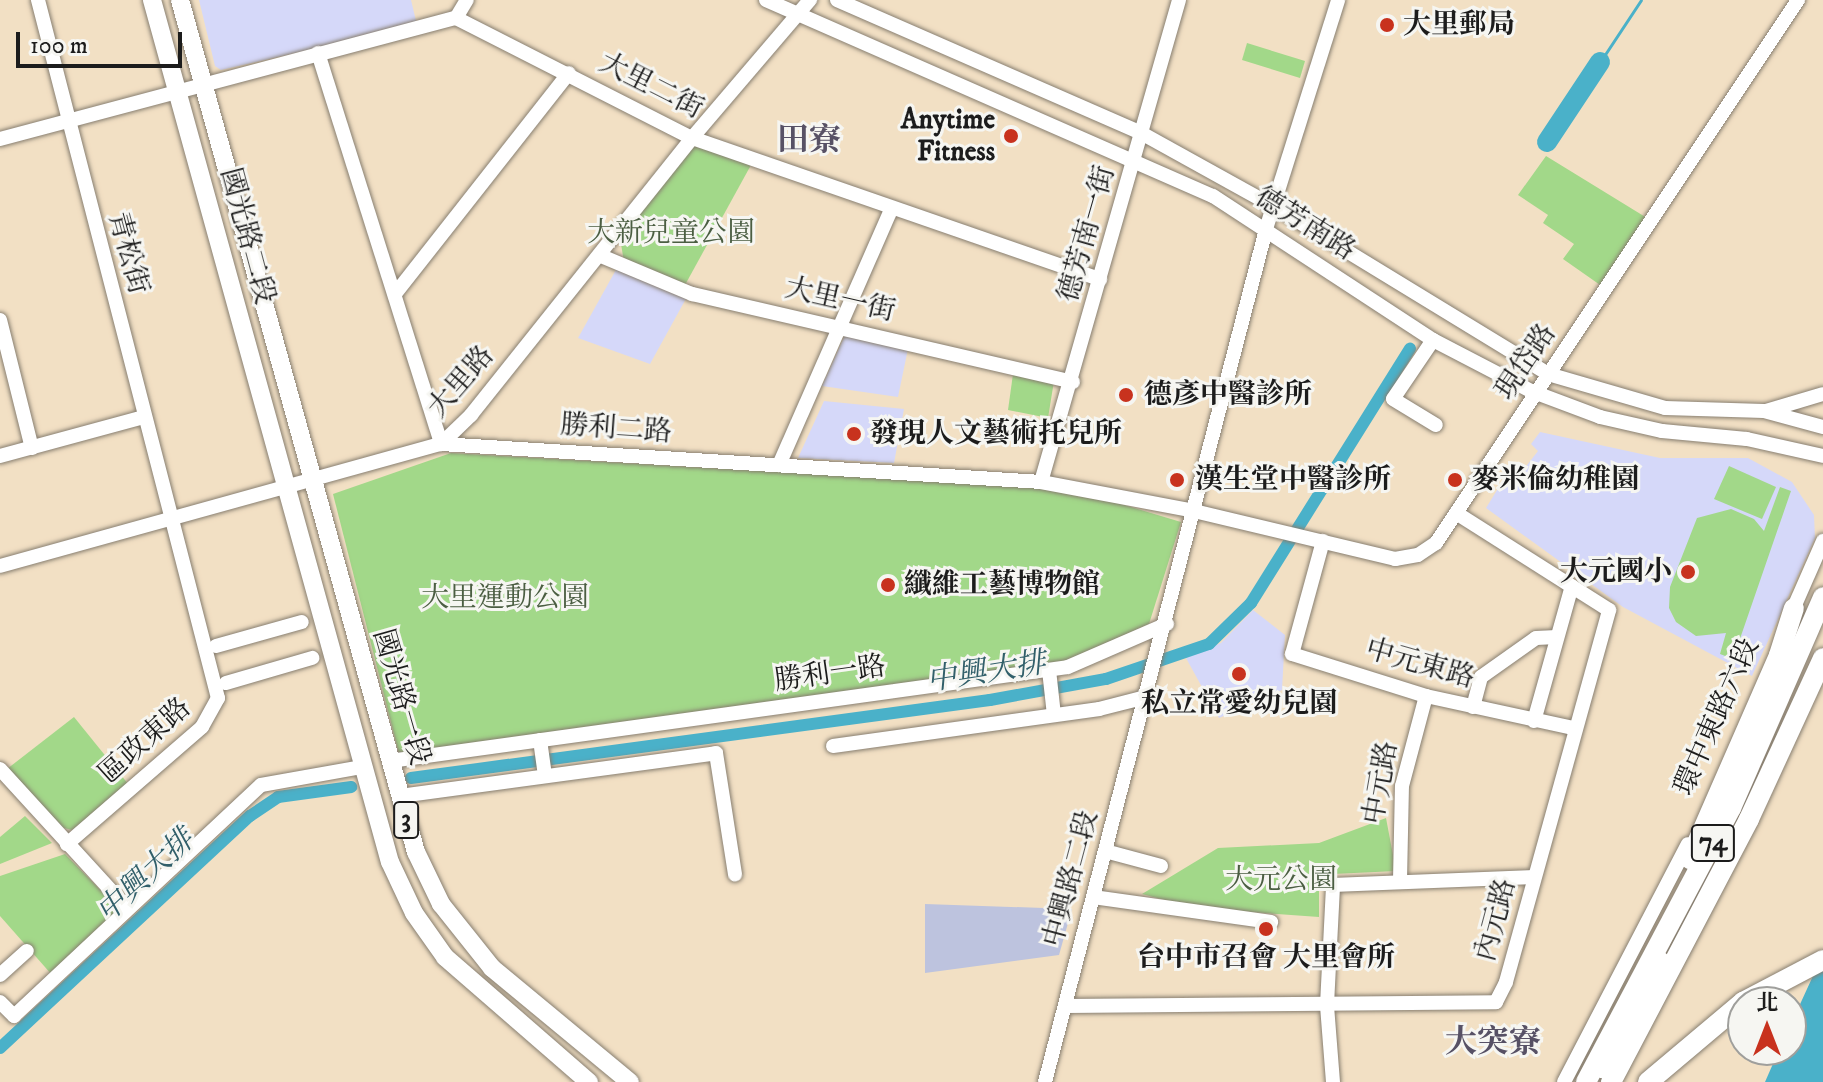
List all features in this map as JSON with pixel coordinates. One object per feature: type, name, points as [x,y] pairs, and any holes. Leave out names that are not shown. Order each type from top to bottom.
[{"type":"highway","name":"74","points":[[1586,1082],[1731,808],[1823,597]]},
{"type":"highway","points":[[1576,1082],[1718,802],[1794,608]]},
{"type":"highway","name":"74","points":[[1611,1082],[1749,819],[1823,658]]},
{"type":"highway","points":[[1773,986],[1823,960]]},
{"type":"highway","points":[[1648,1082],[1727,1015]]},
{"type":"main road","name":"國光路二段","points":[[152,0],[287,487]]},
{"type":"main road","name":"國光路二段","points":[[180,0],[310,482]]},
{"type":"main road","name":"國光路一段","points":[[310,482],[400,796],[431,885],[469,943],[630,1082]]},
{"type":"main road","name":"國光路一段","points":[[287,487],[390,862],[429,936],[468,982],[589,1082]]},
{"type":"street","name":"青松街","points":[[38,0],[170,520]]},
{"type":"street","points":[[0,139],[456,18],[467,0]]},
{"type":"street","name":"德芳南路","points":[[766,0],[799,18],[1136,158],[1266,229],[1433,340],[1537,393],[1600,417],[1662,431],[1747,439],[1823,456]]},
{"type":"street","name":"大里路","points":[[0,566],[441,444],[471,415],[601,256],[692,138],[799,18],[810,0]]},
{"type":"street","name":"德芳南路","points":[[837,0],[1143,134],[1273,206],[1548,374],[1665,408],[1764,411],[1823,427]]},
{"type":"street","name":"德芳南一街","points":[[1041,482],[1073,382],[1179,0]]},
{"type":"street","points":[[1167,624],[1266,229],[1338,0]]},
{"type":"street","name":"現岱路","points":[[1194,511],[1405,559],[1436,543],[1798,0]]},
{"type":"street","name":"大里二街","points":[[456,18],[692,138],[891,210],[1100,279]]},
{"type":"street","points":[[318,53],[441,444]]},
{"type":"street","points":[[395,294],[569,73]]},
{"type":"street","points":[[779,465],[891,210]]},
{"type":"street","name":"大里一街","points":[[601,256],[692,294],[840,325],[1073,382]]},
{"type":"street","points":[[0,320],[32,448]]},
{"type":"street","points":[[1433,340],[1393,399],[1436,425]]},
{"type":"street","points":[[1764,411],[1823,394]]},
{"type":"street","points":[[0,456],[144,417]]},
{"type":"street","name":"勝利二路","points":[[441,444],[1041,482],[1194,511]]},
{"type":"street","name":"內元路","points":[[1066,1006],[1496,1002],[1609,610],[1456,513]]},
{"type":"street","name":"區政東路","points":[[67,844],[215,712],[218,698],[170,520]]},
{"type":"street","name":"中元東路","points":[[1323,541],[1292,654],[1426,696],[1573,728]]},
{"type":"street","name":"環中東路六段","points":[[1564,1082],[1697,824],[1823,541]]},
{"type":"street","points":[[1534,721],[1572,586]]},
{"type":"street","name":"環中東路六段","points":[[1596,1082],[1736,810],[1823,605]]},
{"type":"street","points":[[216,646],[302,622]]},
{"type":"street","name":"勝利一路","points":[[390,761],[1068,667],[1167,624]]},
{"type":"street","name":"中興路二段","points":[[1045,1082],[1167,624]]},
{"type":"street","points":[[1473,707],[1481,677],[1536,638],[1557,637]]},
{"type":"street","points":[[226,683],[312,658]]},
{"type":"street","points":[[1049,670],[1054,715]]},
{"type":"street","points":[[833,746],[1054,715],[1147,693]]},
{"type":"street","name":"中元路","points":[[1400,880],[1402,786],[1426,696]]},
{"type":"street","points":[[540,740],[545,775]]},
{"type":"street","points":[[400,796],[716,753],[735,875]]},
{"type":"street","points":[[0,1002],[14,1016],[126,907],[261,785],[362,767]]},
{"type":"street","points":[[0,769],[126,907]]},
{"type":"street","points":[[1105,851],[1161,866]]},
{"type":"street","points":[[1333,1082],[1327,1005],[1333,885],[1534,877]]},
{"type":"street","points":[[1093,897],[1271,922]]},
{"type":"street","points":[[0,975],[27,951]]},
{"type":"shaded area","points":[[199,0],[411,0],[417,25],[221,70],[215,66]]},
{"type":"shaded area","points":[[617,268],[688,295],[650,364],[578,338]]},
{"type":"shaded area","points":[[845,335],[909,344],[898,397],[822,386]]},
{"type":"shaded area","name":"發現人文藝術托兒所","points":[[824,401],[904,409],[894,463],[798,458]]},
{"type":"shaded area","name":"大元國小","points":[[1540,432],[1660,458],[1748,458],[1792,482],[1814,515],[1815,538],[1752,676],[1623,607],[1486,508],[1502,482],[1513,483],[1538,451],[1531,444]]},
{"type":"shaded area","name":"私立常愛幼兒園","points":[[1253,610],[1285,635],[1282,690],[1219,718],[1186,658],[1221,643]]},
{"type":"shaded area","points":[[925,904],[1072,909],[1059,955],[925,973]]},
{"type":"green space","points":[[1247,43],[1305,61],[1300,78],[1242,60]]},
{"type":"green space","name":"大新兒童公園","points":[[693,143],[751,165],[685,285],[624,262],[620,238]]},
{"type":"green space","points":[[1546,156],[1647,218],[1603,287],[1563,259],[1574,244],[1543,223],[1548,215],[1518,195]]},
{"type":"green space","points":[[1013,374],[1054,381],[1048,418],[1008,410]]},
{"type":"green space","name":"大里運動公園","points":[[451,453],[1038,487],[1101,498],[1181,522],[1149,624],[1067,661],[399,754],[333,494]]},
{"type":"green space","points":[[1729,466],[1776,487],[1762,519],[1714,499]]},
{"type":"green space","points":[[1780,487],[1791,491],[1733,659],[1720,654],[1726,633],[1696,636],[1676,622],[1669,608],[1670,587],[1697,518],[1731,509],[1754,519],[1764,531]]},
{"type":"green space","points":[[74,717],[129,785],[72,830],[60,827],[7,769]]},
{"type":"green space","points":[[25,816],[52,843],[0,864],[0,837]]},
{"type":"green space","name":"大元公園","points":[[1386,818],[1396,871],[1333,874],[1319,891],[1319,917],[1195,908],[1142,894],[1218,848],[1319,843]]},
{"type":"green space","points":[[65,854],[113,903],[116,913],[52,975],[0,916],[0,876]]},
{"type":"water","points":[[1823,954],[1823,1082],[1765,1082],[1772,1066],[1807,1066],[1807,989]]},
{"type":"waterway","points":[[1600,62],[1641,0]]},
{"type":"waterway","points":[[1547,142],[1600,62]]},
{"type":"waterway","name":"中興大排","points":[[411,778],[990,700],[1106,679],[1209,644],[1251,603],[1410,349]]},
{"type":"waterway","name":"中興大排","points":[[0,1048],[250,816],[278,797],[351,787]]},
{"type":"place","name":"大里郵局","points":[[1387,25]]},
{"type":"place","name":"Anytime Fitness","points":[[1011,136]]},
{"type":"place","name":"德彥中醫診所","points":[[1126,395]]},
{"type":"place","name":"發現人文藝術托兒所","points":[[854,434]]},
{"type":"place","name":"漢生堂中醫診所","points":[[1177,480]]},
{"type":"place","name":"麥米倫幼稚園","points":[[1455,480]]},
{"type":"place","name":"大元國小","points":[[1688,572]]},
{"type":"place","name":"纖維工藝博物館","points":[[888,585]]},
{"type":"place","name":"私立常愛幼兒園","points":[[1239,674]]},
{"type":"place","name":"台中市召會 大里會所","points":[[1266,929]]},
{"type":"district","name":"田寮","points":[[809,141]]},
{"type":"district","name":"大突寮","points":[[1493,1043]]}]
